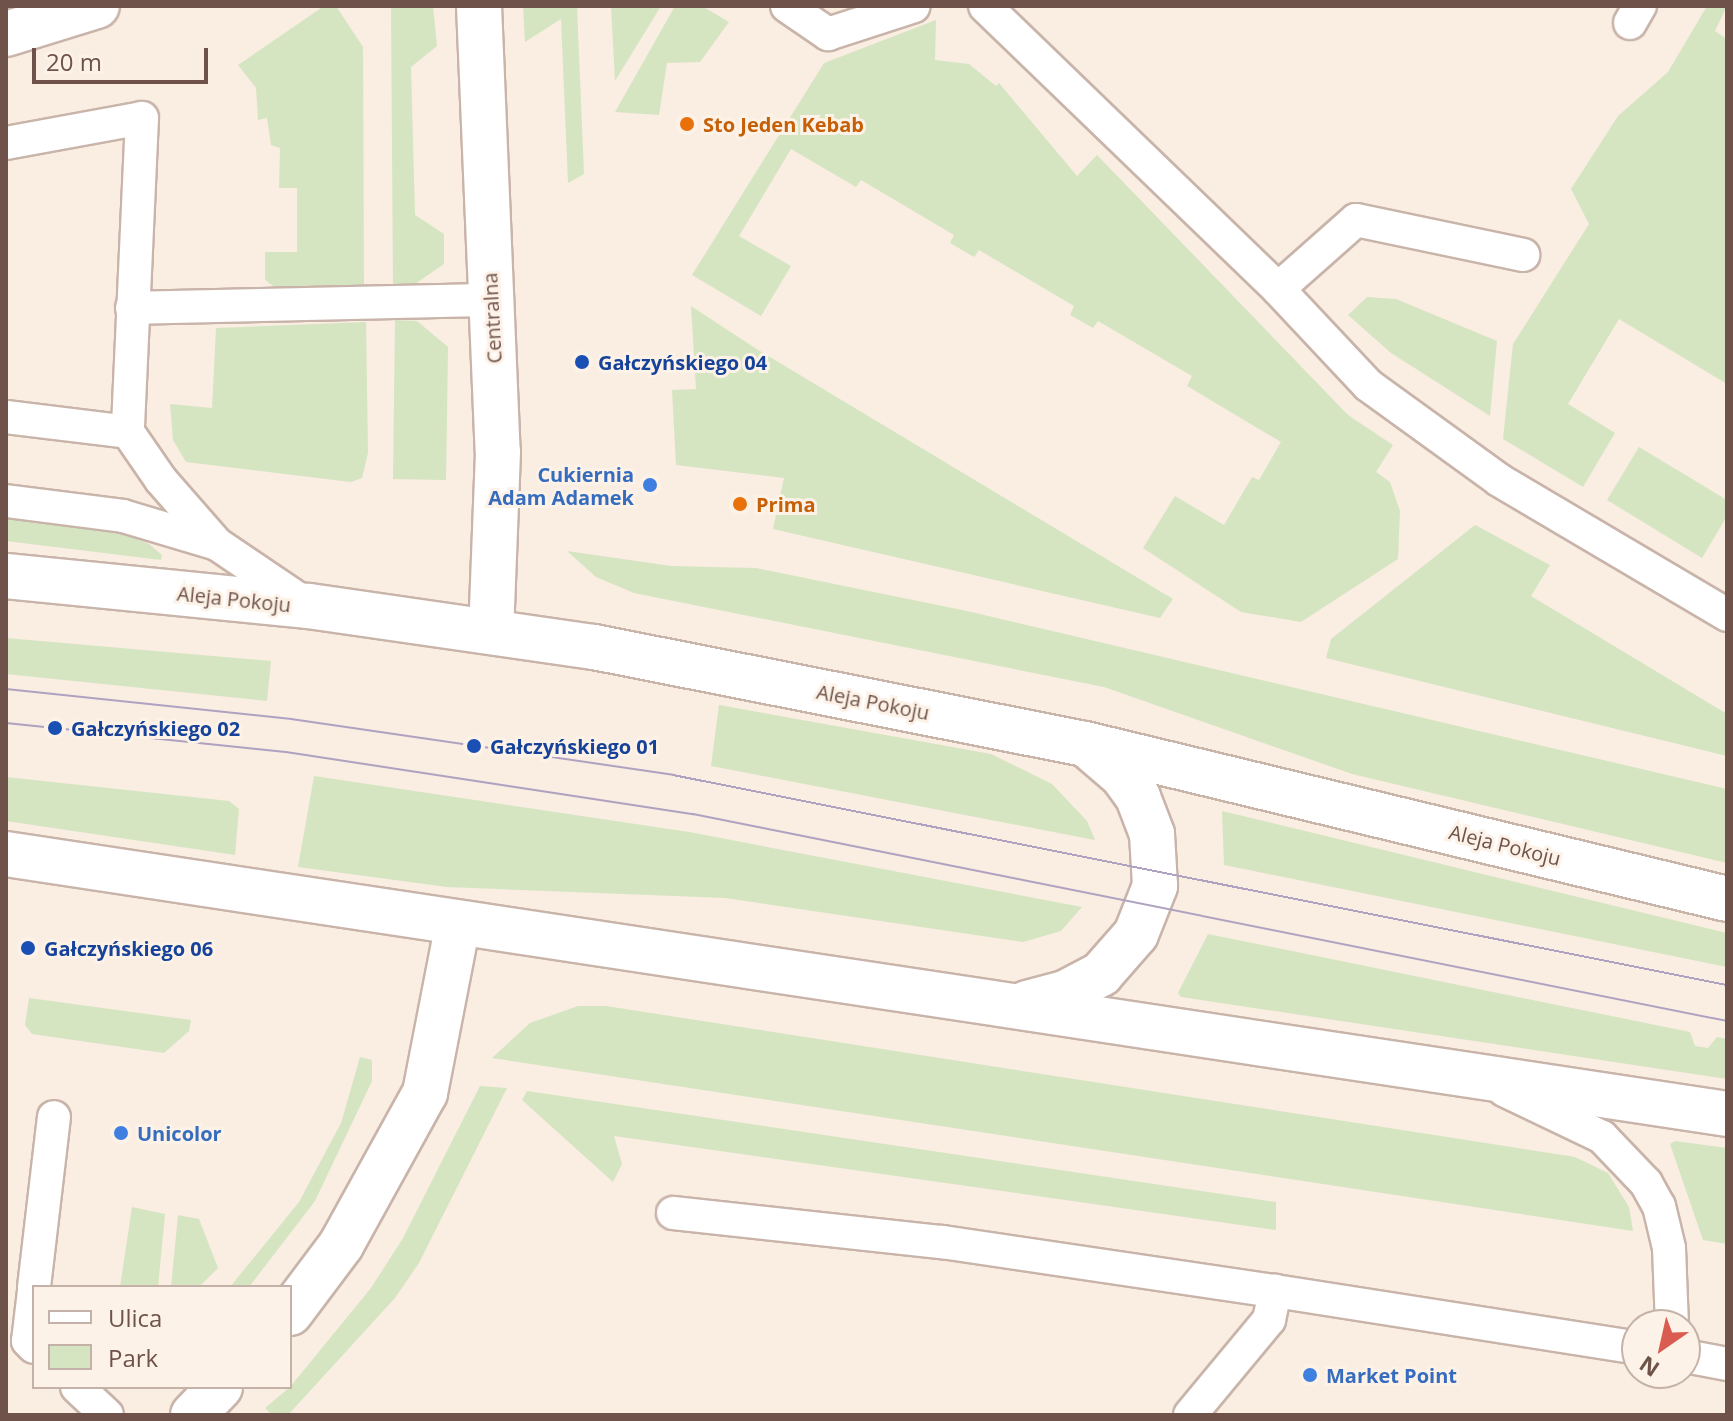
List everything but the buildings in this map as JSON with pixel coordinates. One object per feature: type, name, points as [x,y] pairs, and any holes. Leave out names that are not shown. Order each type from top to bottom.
[{"type":"main road","points":[[6,34],[97,6]]},
{"type":"main road","name":"Centralna","points":[[479,6],[498,452],[491,631]]},
{"type":"main road","name":"Aleja Pokoju","points":[[6,576],[309,606],[491,631],[1085,744],[1727,899]]},
{"type":"main road","points":[[1013,1005],[1065,993],[1101,974],[1136,934],[1150,903],[1156,852],[1138,797],[1106,758],[1085,744]]},
{"type":"main road","points":[[6,854],[1727,1114]]},
{"type":"main road","points":[[292,1310],[341,1245],[425,1093],[458,923]]},
{"type":"main road","points":[[193,1415],[218,1389]]},
{"type":"lane","points":[[787,6],[828,34],[914,6]]},
{"type":"lane","points":[[985,6],[1278,289],[1368,385],[1499,480],[1727,615]]},
{"type":"lane","points":[[6,143],[142,118],[128,432],[161,480],[217,544],[309,606]]},
{"type":"lane","points":[[1278,289],[1356,220],[1523,255]]},
{"type":"lane","points":[[132,308],[491,300]]},
{"type":"lane","points":[[6,417],[128,432]]},
{"type":"lane","points":[[6,501],[123,516],[217,544]]},
{"type":"lane","points":[[1473,1075],[1602,1137],[1629,1161],[1659,1206],[1669,1248],[1671,1309]]},
{"type":"lane","points":[[34,1285],[54,1117]]},
{"type":"lane","points":[[673,1213],[942,1242],[1621,1345]]},
{"type":"lane","points":[[1190,1415],[1269,1320],[1275,1291]]},
{"type":"lane","points":[[32,1306],[28,1341],[32,1345]]},
{"type":"lane","points":[[1701,1359],[1727,1364]]},
{"type":"lane","points":[[79,1389],[107,1415]]},
{"type":"green space","points":[[324,6],[336,6],[363,47],[364,288],[276,288],[265,280],[265,252],[297,252],[297,188],[279,188],[280,148],[271,145],[267,118],[258,120],[256,88],[238,65]]},
{"type":"green space","points":[[391,6],[433,6],[437,46],[411,67],[415,215],[444,234],[444,264],[415,284],[393,288]]},
{"type":"green space","points":[[523,6],[577,6],[584,174],[568,183],[561,19],[525,42]]},
{"type":"green space","points":[[611,6],[661,6],[615,81]]},
{"type":"green space","points":[[675,6],[702,6],[729,22],[700,62],[667,63],[659,115],[615,112]]},
{"type":"green space","points":[[1707,6],[1727,6],[1715,31],[1727,39],[1727,384],[1619,319],[1568,404],[1615,433],[1583,487],[1503,439],[1513,344],[1589,224],[1571,189],[1618,116],[1668,72]]},
{"type":"green space","points":[[936,20],[935,60],[969,64],[996,86],[999,83],[1077,176],[1097,155],[1348,415],[1393,445],[1376,472],[1390,482],[1400,511],[1398,559],[1301,622],[1241,612],[1143,548],[1175,496],[1224,525],[1252,477],[1259,480],[1281,442],[1187,386],[1192,376],[1098,321],[1093,328],[1070,315],[1074,306],[979,250],[974,257],[950,243],[954,235],[861,180],[856,187],[791,149],[739,236],[791,266],[761,316],[692,275],[824,63]]},
{"type":"green space","points":[[1367,297],[1396,299],[1497,341],[1490,416],[1391,353],[1348,315]]},
{"type":"green space","points":[[691,306],[755,348],[1173,599],[1160,618],[773,529],[784,478],[676,465],[672,390],[696,389]]},
{"type":"green space","points":[[395,320],[417,321],[448,347],[446,480],[393,479]]},
{"type":"green space","points":[[366,322],[368,453],[362,478],[351,482],[186,462],[173,440],[170,404],[212,408],[216,328]]},
{"type":"green space","points":[[1639,447],[1727,500],[1727,516],[1702,558],[1607,500]]},
{"type":"green space","points":[[6,516],[127,535],[149,544],[162,555],[161,560],[6,541]]},
{"type":"green space","points":[[1475,525],[1550,565],[1531,596],[1727,714],[1727,756],[1326,658],[1331,639]]},
{"type":"green space","points":[[567,551],[671,566],[756,568],[967,611],[1727,789],[1727,863],[1352,774],[1104,687],[634,593],[596,577]]},
{"type":"green space","points":[[6,638],[271,661],[267,701],[6,674]]},
{"type":"green space","points":[[719,705],[991,754],[1052,784],[1087,821],[1095,840],[711,766]]},
{"type":"green space","points":[[314,776],[689,832],[1082,907],[1061,931],[1023,942],[725,898],[447,887],[298,867]]},
{"type":"green space","points":[[6,777],[229,801],[239,809],[235,855],[6,821]]},
{"type":"green space","points":[[1222,811],[1727,933],[1727,967],[1224,865]]},
{"type":"green space","points":[[1208,934],[1690,1032],[1695,1046],[1708,1048],[1717,1037],[1727,1039],[1727,1079],[1181,997],[1178,993]]},
{"type":"green space","points":[[29,998],[191,1020],[189,1031],[164,1053],[32,1034],[25,1025]]},
{"type":"green space","points":[[578,1006],[606,1006],[1575,1157],[1608,1173],[1629,1207],[1633,1231],[492,1058],[530,1023]]},
{"type":"green space","points":[[360,1057],[372,1060],[372,1081],[315,1201],[251,1285],[232,1285],[299,1202],[341,1123]]},
{"type":"green space","points":[[480,1086],[507,1088],[419,1263],[395,1298],[288,1415],[272,1415],[265,1408],[288,1389],[292,1389],[292,1385],[371,1288],[403,1238]]},
{"type":"green space","points":[[527,1091],[1276,1202],[1276,1230],[614,1136],[622,1164],[613,1182],[522,1100]]},
{"type":"green space","points":[[1675,1141],[1727,1148],[1727,1244],[1703,1240],[1670,1144]]},
{"type":"green space","points":[[132,1207],[165,1214],[158,1285],[120,1285]]},
{"type":"green space","points":[[178,1215],[199,1219],[218,1268],[201,1285],[171,1285]]},
{"type":"tram line","points":[[6,689],[291,719],[673,775],[1727,985]]},
{"type":"tram line","points":[[6,723],[286,752],[693,814],[1727,1021]]},
{"type":"place","name":"Sto Jeden Kebab","points":[[687,124]]},
{"type":"place","name":"Gałczyńskiego 04","points":[[582,362]]},
{"type":"place","name":"Cukiernia Adam Adamek","points":[[650,485]]},
{"type":"place","name":"Prima","points":[[740,504]]},
{"type":"place","name":"Gałczyńskiego 02","points":[[55,728]]},
{"type":"place","name":"Gałczyńskiego 01","points":[[474,746]]},
{"type":"place","name":"Gałczyńskiego 06","points":[[28,948]]},
{"type":"place","name":"Unicolor","points":[[121,1133]]},
{"type":"place","name":"Market Point","points":[[1310,1375]]}]
